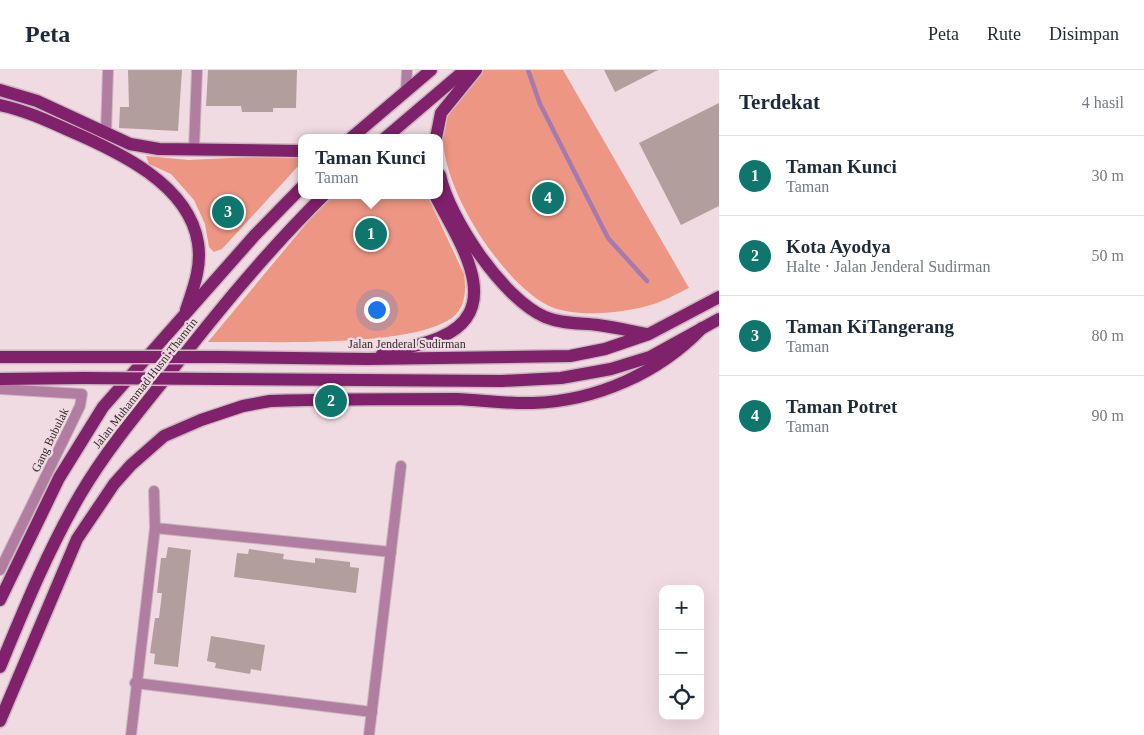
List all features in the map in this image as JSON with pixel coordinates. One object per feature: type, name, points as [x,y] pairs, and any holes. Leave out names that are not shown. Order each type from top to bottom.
[{"type":"main road","points":[[355,134],[430,70]]},
{"type":"main road","points":[[390,134],[465,70]]},
{"type":"main road","points":[[437,134],[441,113],[476,70]]},
{"type":"main road","points":[[0,90],[37,101],[130,144],[159,149],[298,151]]},
{"type":"main road","points":[[0,106],[28,112],[99,143],[127,158],[154,176],[182,205],[193,224],[198,244],[198,272],[184,315]]},
{"type":"main road","points":[[350,134],[362,127]]},
{"type":"main road","points":[[443,184],[468,236],[505,287],[527,306],[545,317],[567,323],[599,325],[649,334]]},
{"type":"main road","name":"Jalan Muhammad Husni Thamrin","points":[[0,600],[59,478],[83,436],[103,407],[254,235],[298,191]]},
{"type":"main road","name":"Jalan Muhammad Husni Thamrin","points":[[0,667],[49,555],[80,495],[123,432],[194,342],[281,238],[320,199]]},
{"type":"main road","points":[[367,358],[441,337],[457,328],[468,314],[474,298],[475,282],[470,264],[437,199]]},
{"type":"main road","name":"Jalan Jenderal Sudirman","points":[[0,357],[367,358],[570,356],[605,350],[649,334],[719,297]]},
{"type":"main road","points":[[0,379],[502,381],[561,378],[611,369],[650,356],[719,319]]},
{"type":"main road","points":[[0,721],[77,539],[114,484],[131,465],[164,436],[201,420],[243,406],[270,401],[458,399],[532,403],[578,397],[603,390],[666,360],[702,328]]},
{"type":"street","points":[[106,134],[108,70]]},
{"type":"street","points":[[194,149],[197,70]]},
{"type":"street","points":[[406,91],[407,70]]},
{"type":"street","name":"Gang Bubulak","points":[[0,389],[82,394],[80,406],[0,570]]},
{"type":"street","points":[[369,735],[401,466]]},
{"type":"street","points":[[131,735],[135,683],[156,528],[154,491]]},
{"type":"street","points":[[156,528],[391,552]]},
{"type":"street","points":[[135,683],[372,712]]},
{"type":"shaded area","points":[[483,70],[563,70],[689,288],[658,303],[613,312],[588,313],[564,311],[554,308],[534,297],[513,278],[492,253],[473,224],[458,194],[447,164],[443,137],[447,114],[450,108]]},
{"type":"shaded area","points":[[294,155],[298,156],[298,166],[222,249],[214,252],[209,247],[205,224],[194,200],[171,174],[149,164],[146,156],[189,160]]},
{"type":"shaded area","points":[[327,199],[429,199],[464,274],[464,297],[461,307],[454,316],[435,327],[407,334],[337,341],[208,342]]},
{"type":"building","points":[[128,70],[182,70],[178,131],[119,128],[120,107],[129,107]]},
{"type":"building","points":[[208,70],[297,70],[296,108],[273,108],[273,112],[242,112],[241,106],[206,106]]},
{"type":"building","points":[[604,70],[658,70],[615,92]]},
{"type":"building","points":[[719,103],[719,206],[681,225],[639,143]]},
{"type":"building","points":[[168,547],[191,550],[178,667],[154,664],[155,654],[150,653],[155,618],[159,618],[162,593],[157,593],[161,558],[166,558]]},
{"type":"building","points":[[249,549],[284,554],[283,559],[315,563],[315,558],[350,562],[350,567],[359,568],[356,593],[234,577],[237,553],[248,554]]},
{"type":"building","points":[[211,636],[265,645],[261,671],[251,669],[250,674],[215,668],[216,663],[207,661]]},
{"type":"waterway","points":[[528,70],[540,104],[608,238],[647,281]]},
{"type":"place","name":"Taman Potret","points":[[548,198]]},
{"type":"place","name":"Taman KiTangerang","points":[[228,212]]},
{"type":"place","name":"Taman Kunci","points":[[371,234]]},
{"type":"place","name":"Kota Ayodya","points":[[331,401]]}]
